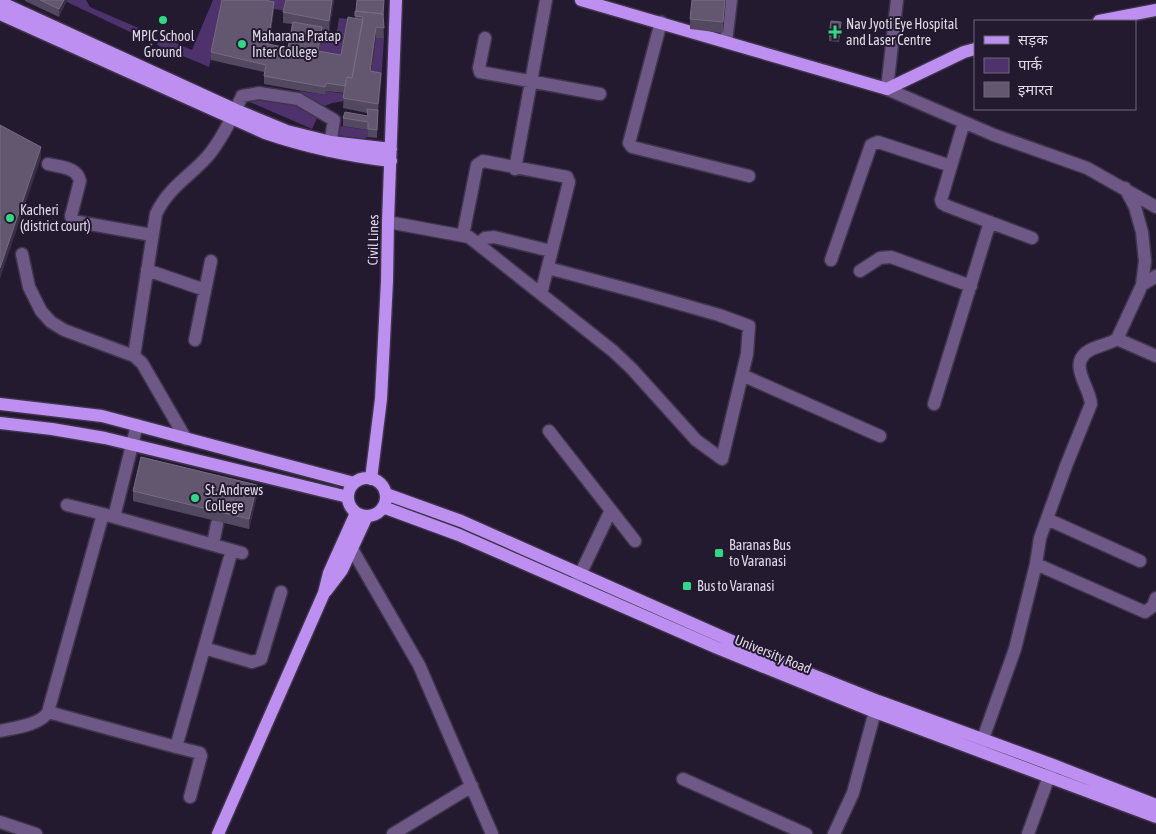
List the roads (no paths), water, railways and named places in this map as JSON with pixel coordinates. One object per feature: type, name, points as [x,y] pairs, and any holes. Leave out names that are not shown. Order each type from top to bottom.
[{"type":"main road","name":"Civil Lines","points":[[371,479],[381,399],[387,281],[396,0]]},
{"type":"main road","points":[[581,0],[888,89],[964,52],[974,49]]},
{"type":"main road","points":[[0,2],[141,66],[234,114]]},
{"type":"main road","points":[[1104,20],[1156,10]]},
{"type":"main road","points":[[0,14],[234,114],[330,146],[391,155]]},
{"type":"main road","points":[[0,404],[102,416],[354,484]]},
{"type":"main road","points":[[0,423],[52,429],[132,444],[348,497]]},
{"type":"main road","points":[[361,479],[371,479],[379,483],[385,501],[374,515],[361,515],[349,503],[349,492],[354,484],[361,479]]},
{"type":"main road","name":"University Road","points":[[385,501],[462,521],[578,579],[770,658],[877,707],[1051,771],[1156,817]]},
{"type":"main road","points":[[324,593],[337,579],[352,548],[361,515]]},
{"type":"main road","points":[[218,834],[324,593],[329,573],[361,515]]},
{"type":"main road","name":"University Road","points":[[1051,771],[1156,805]]},
{"type":"street","points":[[515,169],[546,0]]},
{"type":"street","points":[[726,42],[731,0]]},
{"type":"street","points":[[898,0],[888,89],[994,135],[1087,168],[1156,207]]},
{"type":"street","points":[[661,22],[629,143],[632,147],[749,176]]},
{"type":"street","points":[[485,38],[479,68],[480,72],[600,94]]},
{"type":"street","points":[[134,356],[156,214],[170,191],[208,156],[234,114],[242,96],[283,92],[298,99],[334,120],[330,146]]},
{"type":"street","points":[[964,122],[941,200],[942,203],[1032,238]]},
{"type":"street","points":[[831,260],[870,145],[878,142],[951,166]]},
{"type":"street","points":[[463,235],[476,165],[482,162],[569,179],[541,294]]},
{"type":"street","points":[[48,164],[76,171],[79,176],[80,181],[70,216],[73,221],[152,235]]},
{"type":"street","points":[[981,744],[1015,649],[1036,564],[1040,538],[1091,404],[1090,394],[1079,370],[1081,360],[1092,349],[1110,344],[1117,339],[1142,285],[1145,262],[1142,232],[1135,207],[1125,188]]},
{"type":"street","points":[[388,222],[469,237],[613,351],[632,369],[696,440],[722,459],[748,354],[749,326],[638,292],[548,268]]},
{"type":"street","points":[[934,404],[990,222]]},
{"type":"street","points":[[478,244],[485,238],[494,237],[552,250]]},
{"type":"street","points":[[22,254],[28,287],[41,311],[51,322],[64,330],[134,356],[142,363],[186,439]]},
{"type":"street","points":[[860,271],[880,258],[891,258],[971,286]]},
{"type":"street","points":[[195,340],[210,261]]},
{"type":"street","points":[[147,270],[205,290]]},
{"type":"street","points":[[1142,285],[1156,276]]},
{"type":"street","points":[[1117,339],[1156,356]]},
{"type":"street","points":[[742,375],[880,436]]},
{"type":"street","points":[[0,731],[32,723],[46,716],[48,712],[137,425]]},
{"type":"street","points":[[549,432],[635,541]]},
{"type":"street","points":[[67,505],[237,551],[204,648],[176,747]]},
{"type":"street","points":[[578,579],[611,510]]},
{"type":"street","points":[[1047,519],[1140,561]]},
{"type":"street","points":[[213,544],[217,524]]},
{"type":"street","points":[[352,548],[419,665],[492,834]]},
{"type":"street","points":[[1036,564],[1145,612],[1153,606],[1156,598]]},
{"type":"street","points":[[204,648],[252,662],[261,660],[281,592]]},
{"type":"street","points":[[834,834],[852,793],[877,707]]},
{"type":"street","points":[[48,712],[200,753],[201,756],[190,797]]},
{"type":"street","points":[[1028,834],[1051,771]]},
{"type":"street","points":[[683,779],[806,834]]},
{"type":"street","points":[[393,834],[472,786]]},
{"type":"street","points":[[0,822],[36,834]]},
{"type":"place","name":"MPIC School Ground","points":[[163,20]]},
{"type":"place","name":"Nav Jyoti Eye Hospital and Laser Centre","points":[[835,32]]},
{"type":"place","name":"Maharana Pratap Inter College","points":[[242,44]]},
{"type":"place","name":"Kacheri (district court)","points":[[10,218]]},
{"type":"place","name":"St. Andrews College","points":[[195,498]]},
{"type":"place","name":"Baranas Bus to Varanasi","points":[[719,553]]},
{"type":"place","name":"Bus to Varanasi","points":[[687,586]]}]
